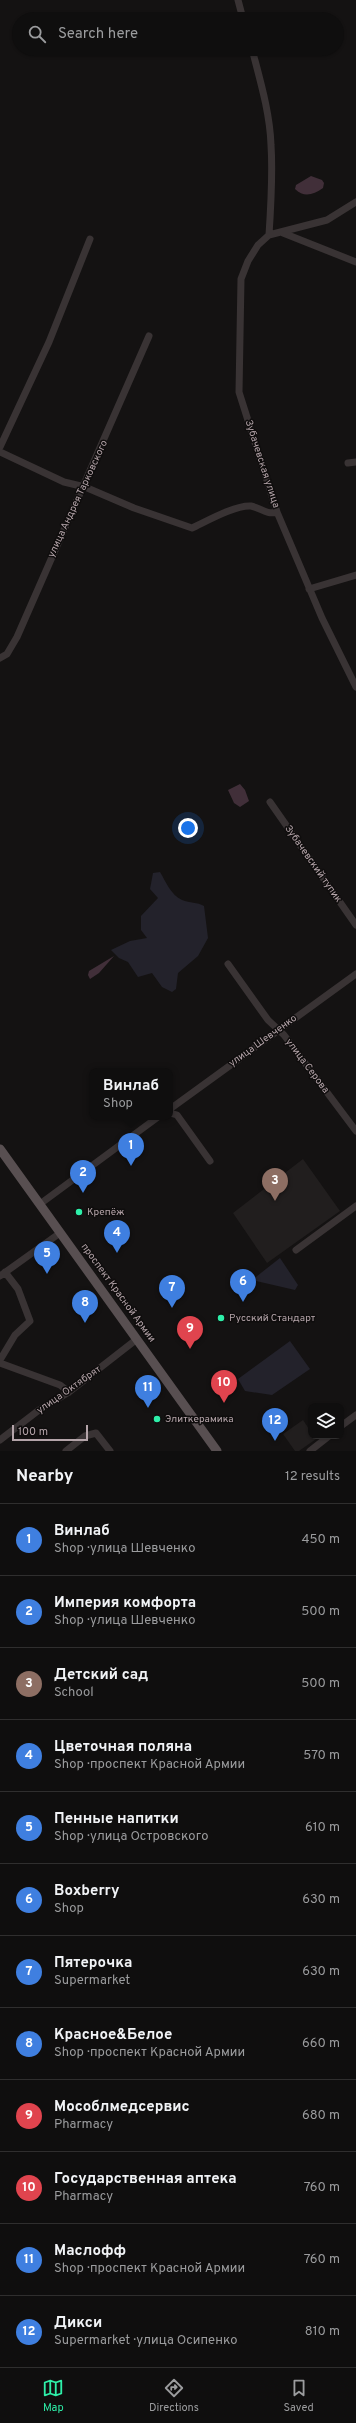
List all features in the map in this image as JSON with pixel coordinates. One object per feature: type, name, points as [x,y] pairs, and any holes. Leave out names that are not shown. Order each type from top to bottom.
[{"type":"main road","name":"проспект Красной Армии","points":[[0,1149],[217,1451]]},
{"type":"street","points":[[238,0],[241,12]]},
{"type":"street","points":[[254,56],[266,106],[271,144],[270,235],[283,233],[327,220],[356,202]]},
{"type":"street","points":[[283,233],[356,262]]},
{"type":"street","name":"Зубачевская улица","points":[[270,235],[258,245],[248,260],[241,279],[239,392],[277,512],[309,589],[356,687]]},
{"type":"street","points":[[0,447],[49,342],[90,239]]},
{"type":"street","name":"улица Андрея Тарковского","points":[[0,658],[7,654],[17,637],[50,559],[85,487],[149,336]]},
{"type":"street","points":[[0,452],[64,482],[85,487],[134,508],[192,528],[240,507],[251,506],[269,514],[277,512]]},
{"type":"street","points":[[348,463],[356,462]]},
{"type":"street","points":[[309,589],[356,575]]},
{"type":"street","name":"Зубачевский тупик","points":[[270,802],[356,924]]},
{"type":"street","name":"улица Серова","points":[[228,964],[268,1020],[278,1030],[356,1131]]},
{"type":"street","name":"улица Шевченко","points":[[173,1107],[356,974]]},
{"type":"street","points":[[173,1113],[177,1115],[210,1161]]},
{"type":"street","points":[[40,1204],[154,1120]]},
{"type":"street","points":[[296,1250],[356,1206]]},
{"type":"street","points":[[0,1360],[15,1335],[30,1322],[18,1289],[3,1274],[60,1233]]},
{"type":"street","name":"улица Октябрят","points":[[0,1440],[39,1410],[68,1392],[137,1339]]},
{"type":"street","points":[[0,1363],[60,1385],[68,1392]]},
{"type":"street","points":[[344,1424],[356,1415]]},
{"type":"street","points":[[66,1451],[85,1436],[96,1433],[110,1451]]},
{"type":"street","points":[[310,1451],[325,1439]]},
{"type":"shaded area","points":[[311,176],[322,180],[324,183],[323,188],[312,194],[302,194],[295,189],[296,185]]},
{"type":"shaded area","points":[[240,784],[245,790],[249,801],[240,807],[234,803],[228,790]]},
{"type":"shaded area","points":[[160,872],[169,888],[178,898],[204,906],[208,938],[198,956],[178,973],[176,989],[172,992],[162,987],[152,973],[138,977],[128,962],[119,958],[111,950],[130,941],[147,938],[141,930],[141,916],[158,898],[150,889],[153,873]]},
{"type":"shaded area","points":[[114,956],[99,973],[90,979],[88,975],[89,971]]},
{"type":"shaded area","points":[[303,1159],[340,1211],[267,1263],[233,1213]]},
{"type":"shaded area","points":[[280,1258],[298,1285],[295,1290],[252,1280]]},
{"type":"shaded area","points":[[290,1341],[310,1369],[272,1395],[245,1391],[238,1379]]},
{"type":"shaded area","points":[[303,1420],[308,1428],[308,1439],[316,1439],[299,1451],[295,1451],[283,1434]]},
{"type":"place","name":"Винлаб","points":[[131,1166]]},
{"type":"place","name":"Империя комфорта","points":[[83,1193]]},
{"type":"place","name":"Детский сад","points":[[275,1201]]},
{"type":"place","name":"Крепёж","points":[[79,1212]]},
{"type":"place","name":"Цветочная поляна","points":[[117,1253]]},
{"type":"place","name":"Пенные напитки","points":[[47,1274]]},
{"type":"place","name":"Boxberry","points":[[243,1302]]},
{"type":"place","name":"Пятерочка","points":[[172,1308]]},
{"type":"place","name":"Русский Стандарт","points":[[221,1318]]},
{"type":"place","name":"Красное&Белое","points":[[85,1323]]},
{"type":"place","name":"Мособлмедсервис","points":[[190,1349]]},
{"type":"place","name":"Государственная аптека","points":[[224,1403]]},
{"type":"place","name":"Маслофф","points":[[148,1408]]},
{"type":"place","name":"Элиткерамика","points":[[157,1419]]},
{"type":"place","name":"Дикси","points":[[275,1441]]}]
